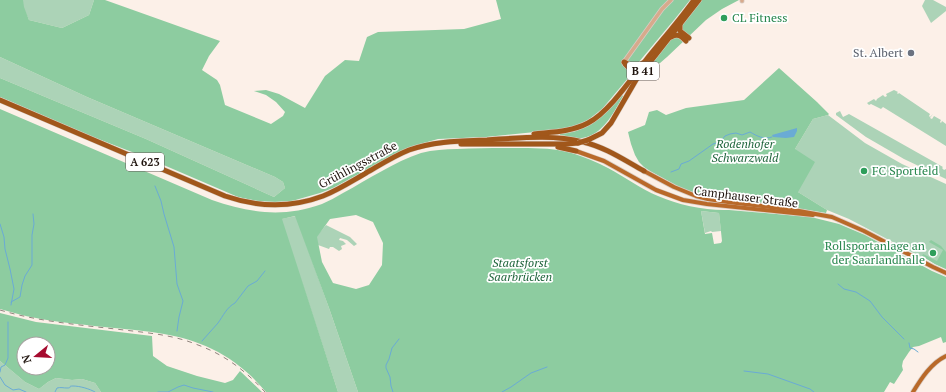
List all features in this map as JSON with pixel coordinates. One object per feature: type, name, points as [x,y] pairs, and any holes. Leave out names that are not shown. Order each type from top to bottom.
[{"type":"highway","name":"B 41","points":[[505,139],[575,129],[588,123],[603,112],[646,61],[694,0]]},
{"type":"highway","name":"B 41","points":[[519,144],[578,143],[588,140],[602,132],[611,123],[636,80],[699,0]]},
{"type":"highway","points":[[668,39],[678,35],[687,40],[680,31],[680,24]]},
{"type":"highway","points":[[624,65],[634,67],[646,61]]},
{"type":"highway","points":[[624,65],[631,70],[633,77]]},
{"type":"highway","name":"Grühlingsstraße","points":[[0,100],[225,196],[244,202],[264,204],[281,205],[322,196],[340,188],[398,155],[428,144],[505,139]]},
{"type":"highway","name":"A 623","points":[[0,104],[224,199],[243,205],[264,208],[281,208],[303,205],[322,199],[342,190],[400,158],[422,149],[441,145],[519,144]]},
{"type":"highway","points":[[505,139],[556,137],[585,142],[602,148],[644,171]]},
{"type":"highway","name":"Camphauser Straße","points":[[519,144],[551,146],[576,151]]},
{"type":"main road","name":"Camphauser Straße","points":[[576,151],[604,161],[656,190],[683,200],[839,220]]},
{"type":"main road","name":"Camphauser Straße","points":[[644,171],[674,187],[696,196],[728,202],[809,212],[832,217],[866,232],[933,268],[946,273]]},
{"type":"main road","points":[[912,392],[932,366],[946,356]]},
{"type":"street","points":[[624,65],[662,9],[670,0]]},
{"type":"green space","points":[[0,0],[23,0],[29,20],[62,28],[89,15],[94,0],[105,0],[220,41],[209,56],[202,70],[217,80],[220,85],[225,105],[271,124],[283,116],[285,112],[276,102],[266,95],[254,91],[266,90],[279,94],[305,108],[325,76],[345,60],[359,61],[367,37],[378,32],[464,29],[501,19],[496,0],[690,0],[602,109],[588,120],[576,126],[555,130],[486,137],[438,139],[399,152],[333,188],[292,201],[275,202],[257,201],[238,197],[0,97],[0,78],[146,139],[274,197],[285,188],[283,182],[275,177],[87,97],[0,57]]},
{"type":"green space","points":[[23,0],[94,0],[89,15],[62,28],[29,20],[23,7]]},
{"type":"green space","points":[[701,0],[739,0],[706,20],[645,76],[653,62]]},
{"type":"green space","points":[[925,0],[933,0],[946,7],[946,11],[931,23],[922,6]]},
{"type":"green space","points":[[0,57],[87,97],[275,177],[283,182],[285,188],[274,197],[146,139],[0,78]]},
{"type":"green space","name":"Rodenhofer Schwarzwald","points":[[779,68],[829,114],[813,119],[795,149],[815,162],[798,192],[827,210],[826,213],[764,203],[714,199],[695,194],[650,171],[639,162],[635,155],[628,132],[645,125],[649,112],[657,110],[666,115],[686,108],[744,100]]},
{"type":"green space","points":[[894,90],[930,114],[930,117],[933,114],[930,118],[932,119],[934,116],[941,120],[941,123],[942,121],[946,124],[946,146],[883,107],[881,109],[867,103],[874,99],[876,101],[883,95],[885,97],[887,96],[886,94]]},
{"type":"green space","points":[[622,95],[623,96],[612,115],[596,133],[582,138],[560,135],[576,131],[591,124]]},
{"type":"green space","name":"Staatsforst Saarbrücken","points":[[0,109],[212,200],[253,211],[294,211],[322,204],[391,166],[421,153],[434,150],[522,148],[564,151],[604,166],[652,193],[684,205],[711,210],[729,210],[811,217],[839,224],[865,235],[946,277],[946,342],[943,343],[941,337],[913,347],[903,361],[903,370],[894,384],[890,382],[884,392],[358,392],[295,216],[282,219],[338,392],[266,392],[248,373],[227,357],[201,344],[189,340],[152,332],[45,320],[0,309]],"holes":[[[701,211],[719,213],[721,243],[714,244],[712,233],[705,234]],[[356,215],[373,222],[383,243],[382,265],[369,285],[356,289],[333,283],[322,262],[317,237],[330,219]]]},
{"type":"green space","points":[[840,111],[843,117],[849,114],[943,167],[942,168],[944,170],[946,169],[946,179],[904,159],[866,137],[836,115],[836,113]]},
{"type":"green space","points":[[828,115],[865,143],[902,164],[946,184],[946,269],[849,219],[827,210],[798,192],[795,149],[813,119]]},
{"type":"green space","points":[[701,211],[719,213],[721,231],[711,231],[705,233]]},
{"type":"green space","points":[[296,216],[358,392],[338,392],[281,219]]},
{"type":"green space","points":[[326,225],[350,237],[357,244],[354,246],[347,240],[340,238],[339,240],[346,244],[341,246],[342,249],[339,251],[333,247],[330,247],[329,249],[318,245],[316,237]]},
{"type":"green space","points":[[931,240],[941,246],[946,252],[946,269],[922,256],[923,254],[937,261],[943,250],[929,242]]},
{"type":"green space","points":[[0,313],[36,322],[152,336],[153,356],[167,366],[225,383],[233,380],[240,371],[262,392],[101,392],[95,383],[82,379],[72,380],[56,378],[39,389],[25,382],[18,376],[56,376],[56,336],[16,336],[16,374],[0,361]]},
{"type":"green space","points":[[0,361],[16,376],[39,389],[56,378],[72,380],[82,379],[95,383],[101,392],[0,392]]},
{"type":"water","points":[[797,128],[794,137],[773,137],[772,135]]},
{"type":"waterway","points":[[671,172],[679,169],[681,164],[689,161],[730,134],[736,133],[742,135],[750,132],[763,138],[772,137]]},
{"type":"waterway","points":[[155,186],[161,201],[174,247],[177,284],[183,301],[177,331]]},
{"type":"waterway","points":[[11,302],[20,297],[25,276],[32,265],[33,214]]},
{"type":"waterway","points":[[0,224],[14,289],[11,305]]},
{"type":"waterway","points":[[202,341],[218,323],[227,309],[235,303],[248,286],[257,281],[265,271]]},
{"type":"waterway","points":[[838,284],[844,289],[856,292],[870,301],[882,317],[904,339]]},
{"type":"waterway","points":[[0,372],[1,367],[5,365],[8,358],[8,322]]},
{"type":"waterway","points":[[393,392],[386,365],[392,348],[399,339]]},
{"type":"waterway","points":[[909,343],[910,348],[918,352]]},
{"type":"waterway","points":[[502,392],[531,373],[547,367]]},
{"type":"waterway","points":[[744,371],[768,374],[810,389],[814,392]]},
{"type":"waterway","points":[[0,377],[5,385],[13,390],[19,389],[26,392]]},
{"type":"waterway","points":[[158,392],[168,392],[184,385],[213,392]]},
{"type":"waterway","points":[[55,392],[57,388],[70,388],[70,386],[85,388],[95,392]]},
{"type":"railway","points":[[0,310],[77,325],[152,333],[189,342],[208,349],[234,364],[265,392]]},
{"type":"place","name":"CL Fitness","points":[[724,18]]},
{"type":"place","name":"St. Albert","points":[[911,53]]},
{"type":"place","name":"FC Sportfeld","points":[[864,171]]},
{"type":"place","name":"Rollsportanlage an der Saarlandhalle","points":[[933,253]]}]
